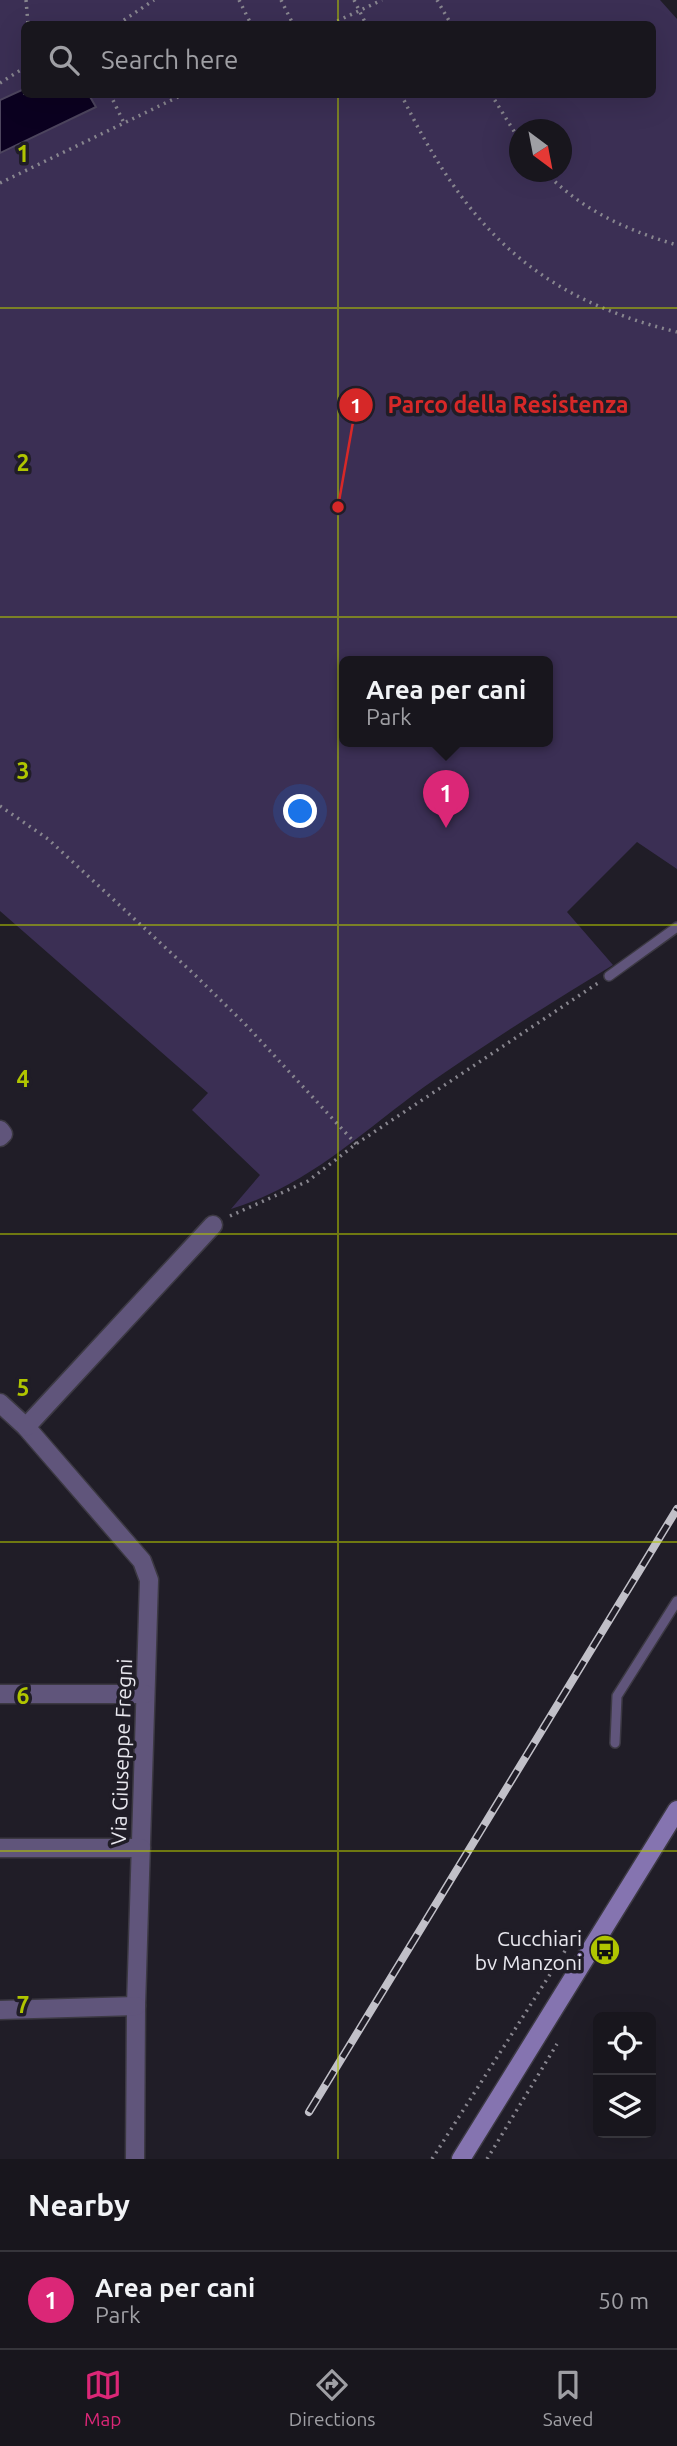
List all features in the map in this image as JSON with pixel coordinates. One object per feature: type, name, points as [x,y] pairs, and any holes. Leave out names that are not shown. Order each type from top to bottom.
[{"type":"main road","points":[[461,2159],[677,1810]]},
{"type":"street","points":[[0,1130],[4,1134],[0,1137]]},
{"type":"street","points":[[26,1427],[213,1225]]},
{"type":"street","name":"Via Giuseppe Fregni","points":[[0,1403],[26,1427],[142,1561],[149,1580],[136,2006],[135,2159]]},
{"type":"street","points":[[0,1694],[145,1695]]},
{"type":"street","points":[[0,1848],[141,1849]]},
{"type":"street","points":[[0,2010],[136,2006]]},
{"type":"lane","points":[[609,976],[677,927]]},
{"type":"lane","points":[[615,1742],[617,1696],[677,1601]]},
{"type":"path","points":[[26,0],[28,21]]},
{"type":"path","points":[[122,21],[154,0]]},
{"type":"path","points":[[239,0],[250,21]]},
{"type":"path","points":[[281,0],[292,21]]},
{"type":"path","points":[[354,0],[365,21]]},
{"type":"path","points":[[338,21],[382,0]]},
{"type":"path","points":[[437,0],[449,21]]},
{"type":"path","points":[[0,83],[21,70]]},
{"type":"path","points":[[112,98],[124,123]]},
{"type":"path","points":[[0,183],[176,98]]},
{"type":"path","points":[[403,98],[419,132],[447,179],[479,219],[519,258],[553,284],[590,302],[629,318],[677,332]]},
{"type":"path","points":[[493,98],[509,123]]},
{"type":"path","points":[[556,182],[598,214],[629,230],[677,244]]},
{"type":"path","points":[[0,806],[48,839],[195,975],[356,1144]]},
{"type":"path","points":[[213,1225],[308,1181],[356,1144],[609,976]]},
{"type":"path","points":[[432,2159],[572,1940]]},
{"type":"shaded area","points":[[0,0],[660,0],[677,19],[677,869],[637,842],[567,912],[613,965],[447,1071],[332,1157],[284,1187],[231,1209],[260,1175],[192,1110],[208,1093],[0,911]]},
{"type":"shaded area","points":[[21,90],[21,98],[91,98],[96,107],[0,153],[0,100]]},
{"type":"railway","points":[[309,2112],[677,1509]]},
{"type":"place","name":"Parco della Resistenza","points":[[338,507]]},
{"type":"place","name":"Area per cani","points":[[446,828]]},
{"type":"place","name":"Cucchiari bv Manzoni","points":[[605,1950]]}]
